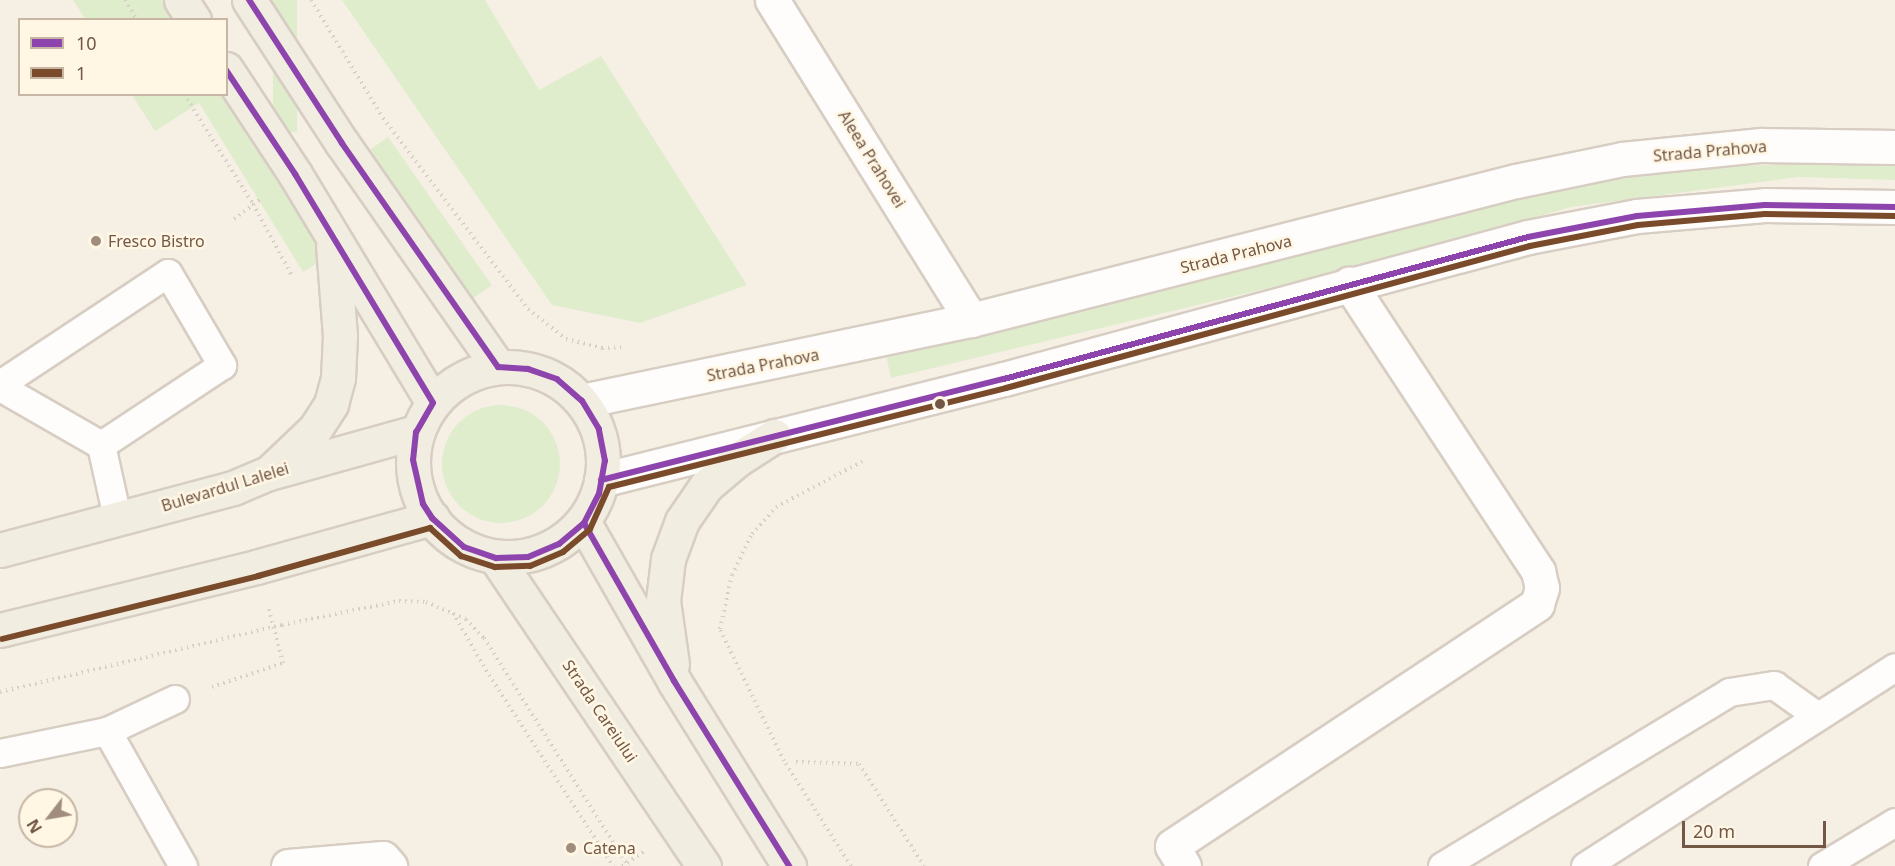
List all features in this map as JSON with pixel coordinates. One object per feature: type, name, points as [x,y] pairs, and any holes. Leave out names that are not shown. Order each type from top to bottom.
[{"type":"main road","points":[[181,0],[193,18]]},
{"type":"main road","points":[[249,0],[348,153],[498,367]]},
{"type":"main road","points":[[228,72],[433,403]]},
{"type":"main road","points":[[269,473],[315,429],[331,404],[338,378],[340,336],[332,239]]},
{"type":"main road","points":[[498,367],[528,369],[557,380],[582,401],[599,429],[605,461],[599,494],[584,523],[559,544],[528,557],[496,558],[464,548],[432,518],[413,475],[416,432],[433,403],[469,375],[498,367]]},
{"type":"main road","name":"Bulevardul Lalelei","points":[[0,550],[117,517],[233,488],[269,473],[416,432]]},
{"type":"main road","points":[[674,681],[663,602],[668,559],[682,520],[706,486],[738,459],[774,436]]},
{"type":"main road","points":[[0,630],[256,567],[432,518]]},
{"type":"main road","points":[[584,523],[674,681],[789,866]]},
{"type":"main road","name":"Strada Careiului","points":[[496,558],[704,866]]},
{"type":"street","name":"Aleea Prahovei","points":[[772,0],[971,320]]},
{"type":"street","name":"Strada Prahova","points":[[582,401],[971,320],[1516,182],[1622,159],[1761,145],[1895,147]]},
{"type":"street","points":[[601,480],[1004,379],[1349,283],[1528,237],[1637,216],[1765,205],[1895,207]]},
{"type":"street","points":[[1184,866],[1172,846],[1537,604],[1542,588],[1538,571],[1349,283]]},
{"type":"street","points":[[288,866],[383,858],[390,866]]},
{"type":"lane","points":[[101,445],[222,365],[168,273],[0,386],[101,445],[117,517]]},
{"type":"lane","points":[[1585,866],[1895,667]]},
{"type":"lane","points":[[1442,866],[1729,692],[1774,685],[1816,716]]},
{"type":"lane","points":[[0,753],[106,731],[175,699]]},
{"type":"lane","points":[[106,731],[183,866]]},
{"type":"lane","points":[[1822,866],[1895,822]]},
{"type":"path","points":[[125,0],[136,18]]},
{"type":"path","points":[[311,0],[383,118],[528,309],[566,339],[602,348],[624,347]]},
{"type":"path","points":[[185,96],[253,204],[297,285]]},
{"type":"path","points":[[851,866],[784,761],[720,629],[732,575],[752,534],[776,507],[871,459]]},
{"type":"path","points":[[0,692],[399,601],[426,602],[466,619],[484,638],[628,866]]},
{"type":"path","points":[[453,613],[489,675],[614,866]]},
{"type":"path","points":[[175,699],[283,663],[276,629]]},
{"type":"path","points":[[796,762],[859,764],[924,866]]},
{"type":"green space","points":[[73,0],[163,0],[174,18],[84,18]]},
{"type":"green space","points":[[273,0],[297,0],[297,132],[273,132]]},
{"type":"green space","points":[[342,0],[485,0],[539,90],[601,56],[747,285],[640,323],[552,305]]},
{"type":"green space","points":[[133,96],[225,96],[327,257],[303,272],[199,103],[155,131]]},
{"type":"green space","points":[[388,137],[492,285],[473,298],[369,150]]},
{"type":"green space","points":[[1895,160],[1895,180],[1798,177],[1571,207],[1382,261],[891,378],[886,355],[1455,204],[1612,171]]},
{"type":"green space","points":[[501,405],[524,409],[543,422],[556,441],[560,464],[556,487],[543,506],[524,519],[501,523],[478,519],[459,506],[446,487],[442,464],[446,441],[459,422],[478,409]]},
{"type":"transit line","name":"10","points":[[228,73],[295,174],[433,403],[416,432],[413,460],[423,504],[432,518],[464,547],[496,558],[528,557],[559,544],[584,523],[599,494],[605,461],[599,429],[582,401],[557,379],[528,369],[498,367],[342,143],[249,0]]},
{"type":"transit line","name":"10","points":[[601,480],[1004,379],[1528,237],[1637,216],[1765,205],[1895,207]]},
{"type":"transit line","name":"1","points":[[2,639],[258,576],[430,528],[461,556],[495,567],[530,566],[563,552],[590,529],[609,487],[1006,388],[1530,246],[1638,225],[1765,214],[1895,216]]},
{"type":"transit line","name":"10","points":[[584,523],[674,681],[789,866]]},
{"type":"place","name":"Fresco Bistro","points":[[96,241]]},
{"type":"place","name":"Catena","points":[[571,848]]}]
